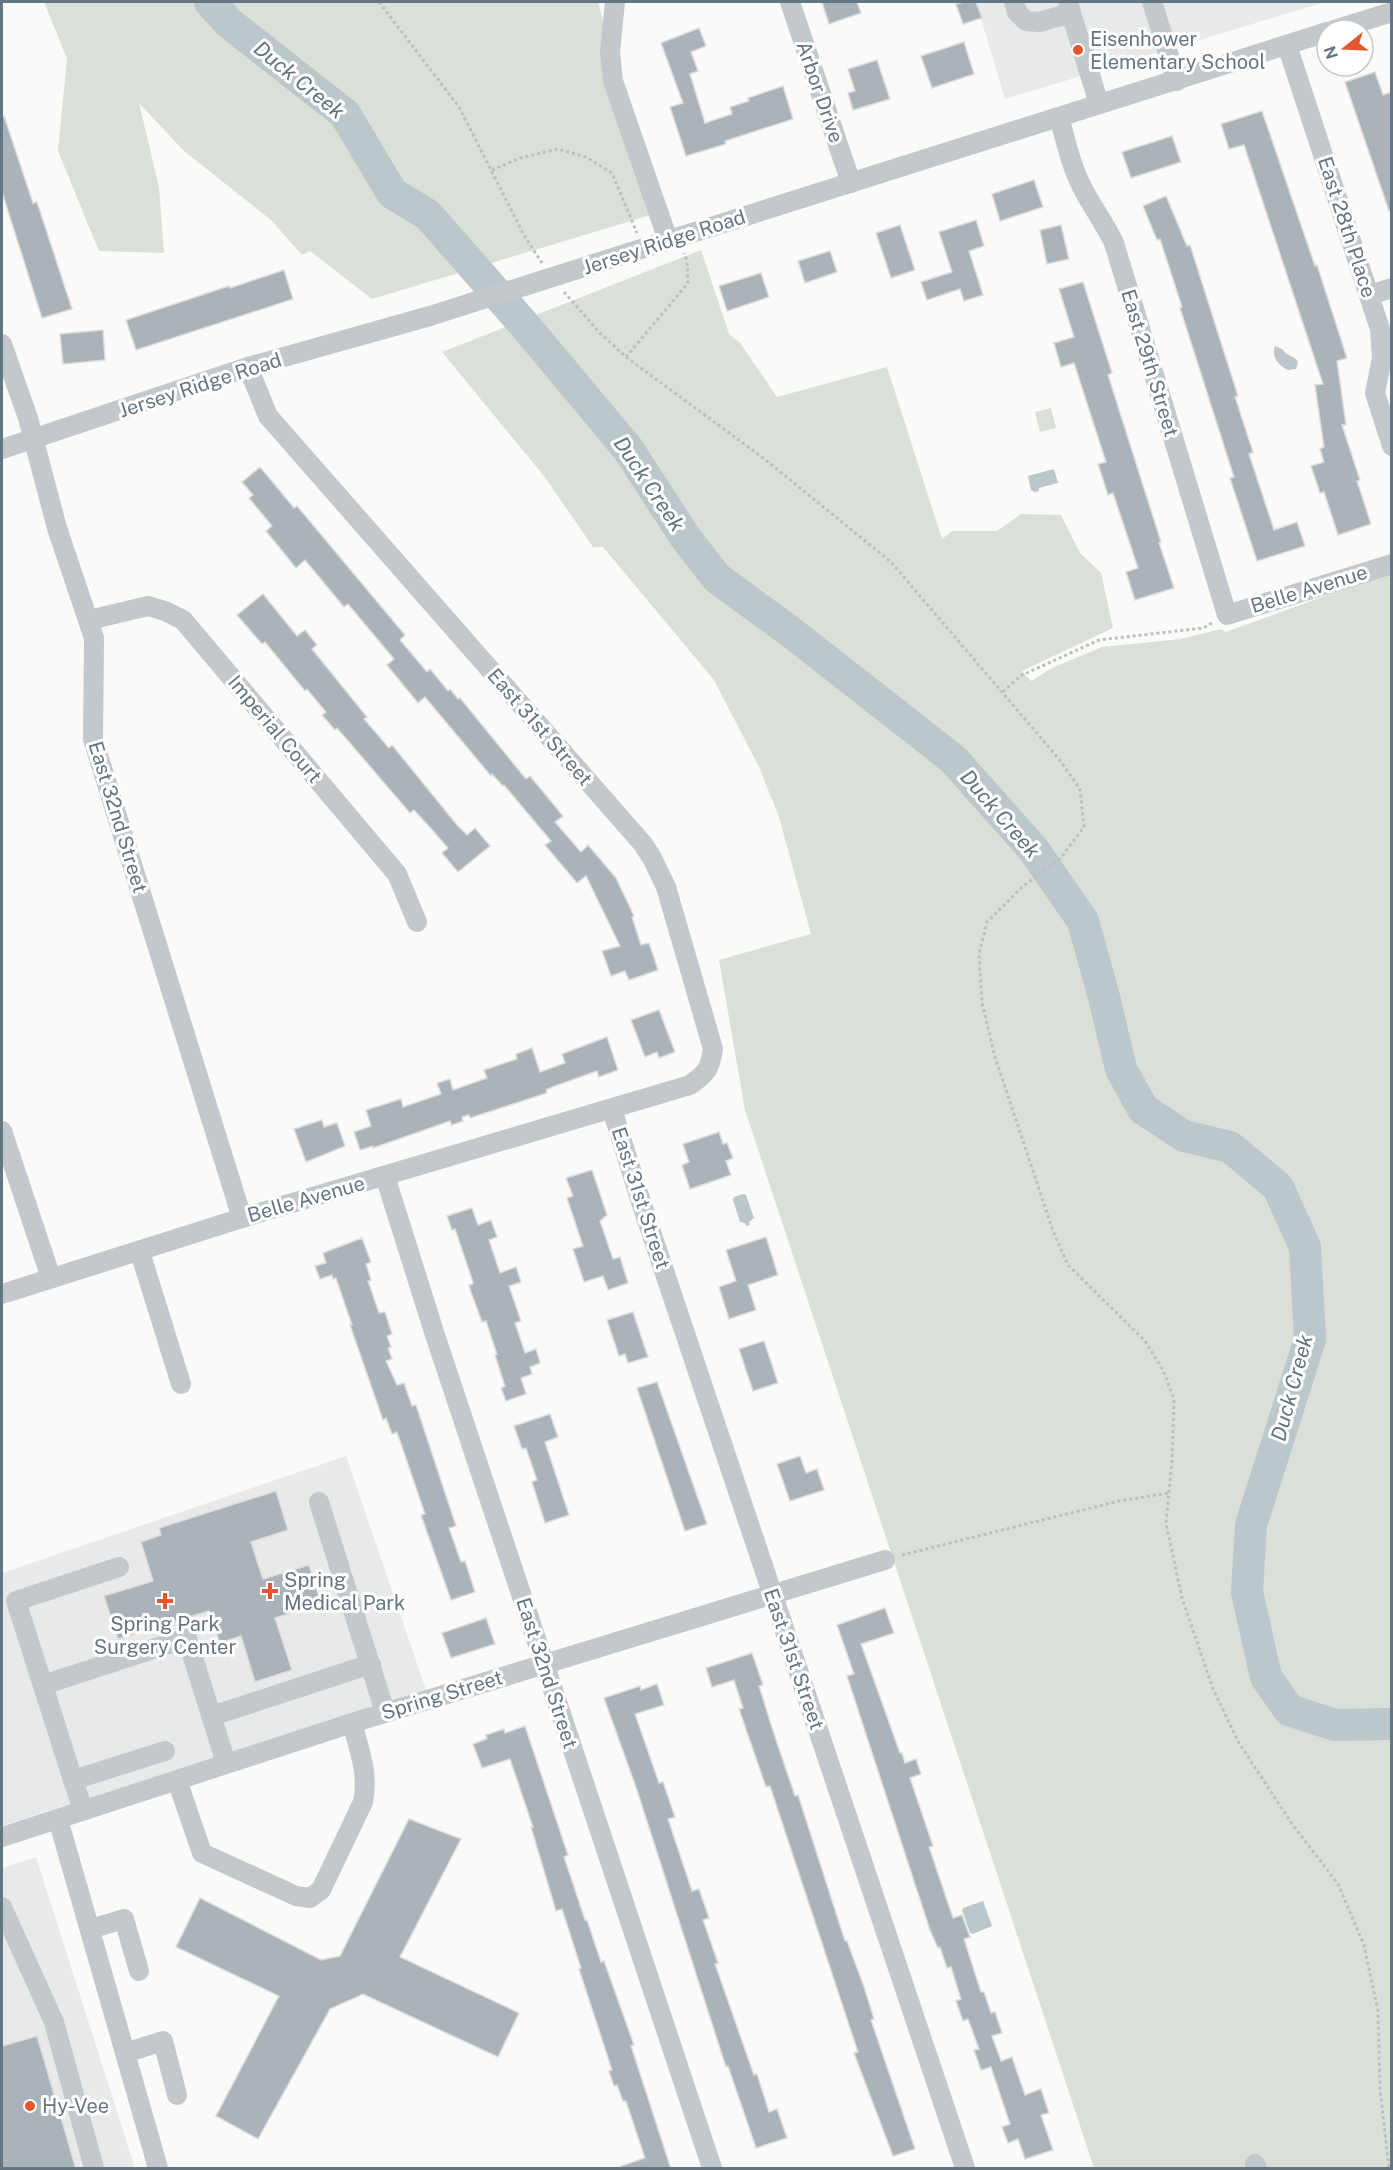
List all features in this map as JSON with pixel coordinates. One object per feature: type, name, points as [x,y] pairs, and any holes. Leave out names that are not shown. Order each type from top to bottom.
[{"type":"street","points":[[615,2],[610,52],[613,81],[673,238]]},
{"type":"street","name":"Arbor Drive","points":[[790,2],[851,183]]},
{"type":"street","points":[[1014,2],[1017,12],[1026,21],[1040,22],[1069,7],[1099,104]]},
{"type":"street","points":[[1152,2],[1177,81]]},
{"type":"street","points":[[1373,18],[1392,12]]},
{"type":"street","name":"Jersey Ridge Road","points":[[2,449],[248,368],[430,316],[1315,36]]},
{"type":"street","name":"East 28th Place","points":[[1287,45],[1380,329],[1382,358],[1375,393],[1392,446]]},
{"type":"street","name":"East 29th Street","points":[[1059,117],[1072,164],[1083,189],[1114,243],[1227,615]]},
{"type":"street","points":[[1369,295],[1392,288]]},
{"type":"street","name":"East 32nd Street","points":[[2,344],[28,418],[57,528],[94,638],[93,739],[242,1218]]},
{"type":"street","name":"East 31st Street","points":[[248,368],[268,416],[635,835],[652,858],[666,887],[713,1049],[711,1065],[705,1075],[690,1085],[612,1109],[640,1202],[965,2169]]},
{"type":"street","name":"Belle Avenue","points":[[1227,615],[1392,564]]},
{"type":"street","name":"Imperial Court","points":[[88,620],[148,606],[183,620],[397,874],[417,922]]},
{"type":"street","name":"Belle Avenue","points":[[2,1294],[242,1218],[612,1109]]},
{"type":"street","points":[[2,1131],[51,1278]]},
{"type":"street","name":"East 32nd Street","points":[[386,1176],[435,1335],[712,2169]]},
{"type":"street","points":[[140,1252],[181,1384]]},
{"type":"street","points":[[319,1503],[385,1712]]},
{"type":"street","name":"Spring Street","points":[[2,1837],[385,1712],[885,1560]]},
{"type":"street","points":[[83,1810],[16,1601],[119,1567]]},
{"type":"street","points":[[43,1684],[186,1638],[226,1763]]},
{"type":"street","points":[[212,1716],[371,1664]]},
{"type":"street","points":[[177,1780],[202,1853],[296,1896],[310,1898],[321,1890],[363,1802],[366,1787],[364,1765],[352,1723]]},
{"type":"street","points":[[73,1780],[165,1751]]},
{"type":"street","points":[[58,1819],[158,2169]]},
{"type":"street","points":[[2,1907],[54,2022],[94,2169]]},
{"type":"street","points":[[90,1929],[124,1919],[139,1971]]},
{"type":"street","points":[[125,2053],[163,2041],[177,2095]]},
{"type":"path","points":[[379,2],[459,107],[525,237],[599,332],[626,357],[762,457],[891,562],[1059,759],[1080,789],[1084,827],[1060,859],[1022,887],[987,922],[979,954],[982,1003],[995,1057],[1053,1231],[1068,1265],[1145,1341],[1163,1370],[1174,1399],[1166,1522],[1182,1598],[1213,1689],[1239,1743],[1292,1824],[1338,1884],[1364,1945],[1378,2011],[1380,2090],[1389,2169]]},
{"type":"path","points":[[492,170],[520,158],[558,149],[586,157],[612,173],[643,248]]},
{"type":"path","points":[[626,357],[688,283],[687,261],[673,238]]},
{"type":"path","points":[[1003,692],[1020,676],[1099,640],[1203,628],[1227,615]]},
{"type":"path","points":[[885,1560],[1119,1501],[1169,1493]]},
{"type":"shaded area","points":[[44,2],[598,2],[654,214],[372,299],[310,251],[302,255],[271,220],[184,151],[139,103],[159,187],[164,253],[99,251],[58,151],[67,59]]},
{"type":"shaded area","name":"Eisenhower Elementary School","points":[[976,2],[1325,2],[1005,99]]},
{"type":"shaded area","points":[[701,250],[729,334],[740,343],[777,397],[887,367],[942,539],[952,531],[997,531],[1021,514],[1061,515],[1080,553],[1101,573],[1113,628],[1022,671],[1031,681],[1052,668],[1102,647],[1181,639],[1221,629],[1226,632],[1391,572],[1391,2168],[1094,2168],[745,1110],[719,960],[811,934],[779,817],[759,767],[714,680],[603,547],[593,547],[544,476],[442,352]]},
{"type":"shaded area","points":[[1275,346],[1298,362],[1296,369],[1288,370],[1278,363],[1274,354]]},
{"type":"shaded area","points":[[1051,408],[1056,428],[1040,432],[1035,412]]},
{"type":"shaded area","points":[[1054,469],[1058,483],[1039,488],[1039,491],[1031,490],[1028,476]]},
{"type":"shaded area","points":[[746,1195],[754,1218],[749,1222],[750,1225],[746,1226],[745,1223],[740,1222],[733,1200],[734,1197]]},
{"type":"shaded area","points":[[346,1456],[426,1690],[2,1826],[2,1573]]},
{"type":"shaded area","points":[[36,1857],[135,2168],[2,2168],[2,1868]]},
{"type":"shaded area","points":[[983,1901],[992,1926],[973,1934],[970,1933],[962,1910]]},
{"type":"building","points":[[822,2],[857,2],[861,13],[829,24]]},
{"type":"building","points":[[976,2],[982,18],[963,24],[956,4]]},
{"type":"building","points":[[699,28],[706,46],[691,52],[698,71],[690,74],[705,123],[732,114],[730,107],[749,101],[748,98],[783,86],[793,119],[686,156],[670,107],[683,103],[661,43]]},
{"type":"building","points":[[964,42],[974,74],[932,88],[921,56]]},
{"type":"building","points":[[877,60],[890,99],[853,110],[848,93],[855,91],[848,69]]},
{"type":"building","points":[[1375,72],[1383,95],[1392,92],[1392,211],[1389,211],[1345,82],[1357,78],[1375,78]]},
{"type":"building","points":[[1262,111],[1315,266],[1317,265],[1347,358],[1337,361],[1346,425],[1342,425],[1360,480],[1357,481],[1371,524],[1338,535],[1324,492],[1320,493],[1311,466],[1324,462],[1320,449],[1324,447],[1315,385],[1323,384],[1244,145],[1229,149],[1221,124]]},
{"type":"building","points":[[2,116],[4,116],[33,203],[37,202],[72,309],[42,318],[2,192]]},
{"type":"building","points":[[1172,136],[1181,162],[1131,178],[1122,152]]},
{"type":"building","points":[[1034,180],[1043,207],[1000,221],[992,194]]},
{"type":"building","points":[[1166,196],[1187,246],[1190,245],[1238,396],[1235,397],[1253,452],[1249,454],[1274,530],[1297,522],[1305,546],[1257,561],[1230,478],[1234,477],[1180,308],[1182,307],[1160,239],[1157,240],[1143,206]]},
{"type":"building","points":[[976,220],[984,246],[969,251],[983,295],[964,301],[960,289],[927,300],[921,282],[952,272],[939,232]]},
{"type":"building","points":[[900,225],[915,270],[891,278],[876,233]]},
{"type":"building","points":[[1061,225],[1069,259],[1047,264],[1040,230]]},
{"type":"building","points":[[830,251],[837,272],[805,283],[798,261]]},
{"type":"building","points":[[284,270],[293,299],[136,350],[126,320]]},
{"type":"building","points":[[761,273],[769,297],[727,311],[719,286]]},
{"type":"building","points":[[1083,282],[1112,373],[1108,375],[1174,588],[1135,600],[1126,572],[1138,568],[1113,493],[1108,495],[1098,464],[1106,462],[1074,363],[1061,367],[1054,343],[1074,337],[1059,289]]},
{"type":"building","points":[[103,330],[105,360],[63,364],[60,334]]},
{"type":"building","points":[[260,467],[294,508],[297,506],[405,635],[400,640],[427,672],[430,669],[448,691],[450,689],[458,699],[460,698],[526,779],[530,776],[563,816],[555,822],[581,852],[588,845],[616,878],[634,916],[632,917],[641,945],[649,943],[658,970],[629,980],[625,971],[611,976],[602,951],[620,946],[586,876],[577,883],[545,845],[551,841],[504,785],[492,774],[491,776],[425,697],[418,703],[387,665],[394,659],[348,604],[344,607],[305,560],[296,568],[266,531],[272,526],[249,498],[253,495],[242,482]]},
{"type":"building","points":[[263,594],[297,636],[305,630],[317,645],[312,649],[367,717],[364,719],[389,748],[392,745],[457,825],[467,835],[475,828],[490,846],[458,872],[442,853],[448,848],[414,810],[410,813],[337,728],[335,730],[322,715],[326,712],[307,689],[305,691],[265,642],[262,644],[237,615]]},
{"type":"building","points":[[659,1010],[675,1052],[659,1058],[657,1052],[645,1057],[631,1020]]},
{"type":"building","points":[[607,1037],[618,1070],[599,1077],[597,1071],[552,1087],[546,1090],[547,1093],[470,1118],[469,1115],[462,1117],[463,1121],[452,1125],[450,1121],[373,1148],[373,1146],[360,1150],[354,1132],[371,1126],[366,1110],[401,1099],[403,1107],[441,1094],[437,1083],[450,1079],[453,1090],[487,1078],[484,1070],[517,1059],[516,1054],[532,1048],[540,1072],[565,1063],[562,1054]]},
{"type":"building","points":[[322,1120],[324,1127],[337,1123],[345,1146],[306,1162],[294,1129]]},
{"type":"building","points":[[719,1132],[723,1144],[727,1143],[733,1158],[726,1161],[731,1175],[690,1189],[682,1165],[689,1162],[683,1144]]},
{"type":"building","points":[[592,1170],[607,1215],[600,1221],[613,1259],[620,1257],[628,1283],[608,1290],[603,1276],[584,1282],[573,1249],[583,1246],[567,1198],[573,1196],[566,1178]]},
{"type":"building","points":[[472,1208],[478,1225],[491,1220],[497,1237],[489,1240],[500,1273],[516,1267],[521,1282],[509,1286],[521,1321],[515,1323],[525,1353],[536,1349],[540,1363],[530,1367],[532,1374],[521,1378],[526,1394],[506,1401],[501,1388],[505,1386],[495,1355],[497,1354],[486,1321],[482,1322],[471,1292],[469,1285],[473,1282],[455,1229],[452,1230],[447,1216]]},
{"type":"building","points":[[766,1237],[778,1275],[748,1285],[756,1310],[729,1319],[719,1287],[736,1281],[726,1250]]},
{"type":"building","points":[[362,1238],[371,1262],[366,1264],[371,1280],[368,1281],[379,1313],[385,1312],[392,1334],[387,1336],[392,1359],[386,1361],[397,1385],[404,1383],[412,1406],[416,1405],[456,1526],[449,1528],[461,1562],[465,1561],[475,1592],[451,1600],[421,1515],[425,1514],[397,1432],[392,1434],[386,1418],[383,1420],[336,1278],[333,1279],[332,1275],[320,1279],[315,1266],[326,1263],[323,1253]]},
{"type":"building","points":[[633,1312],[648,1357],[628,1363],[625,1354],[619,1356],[607,1320]]},
{"type":"building","points":[[764,1341],[778,1383],[753,1391],[739,1349]]},
{"type":"building","points":[[657,1382],[707,1524],[685,1531],[637,1388]]},
{"type":"building","points":[[550,1414],[558,1437],[545,1442],[569,1515],[545,1523],[532,1482],[537,1480],[526,1448],[522,1449],[514,1426]]},
{"type":"building","points":[[800,1456],[806,1473],[817,1469],[824,1490],[790,1501],[777,1464]]},
{"type":"building","name":"Spring Medical Park","points":[[276,1491],[288,1530],[251,1542],[263,1579],[309,1565],[321,1603],[275,1618],[292,1670],[255,1682],[241,1636],[220,1643],[209,1611],[118,1639],[104,1596],[153,1581],[141,1542],[161,1535],[159,1528]]},
{"type":"building","points":[[885,1608],[894,1633],[861,1644],[900,1753],[905,1763],[916,1759],[921,1774],[910,1778],[933,1846],[929,1847],[953,1918],[962,1915],[970,1937],[964,1939],[981,1992],[984,1992],[991,2013],[995,2012],[1002,2033],[992,2036],[1001,2061],[1012,2057],[1025,2095],[1041,2089],[1049,2113],[1041,2115],[1053,2150],[1025,2159],[1018,2139],[1008,2143],[1002,2127],[1010,2124],[991,2067],[981,2070],[974,2050],[979,2049],[968,2019],[963,2021],[956,2001],[961,1999],[951,1967],[947,1968],[940,1947],[938,1948],[930,1930],[847,1676],[854,1674],[837,1625]]},
{"type":"building","points":[[486,1618],[495,1644],[451,1658],[442,1633]]},
{"type":"building","points":[[752,1653],[763,1685],[759,1686],[774,1734],[795,1796],[798,1795],[845,1941],[847,1941],[864,1987],[874,2019],[871,2020],[915,2149],[893,2156],[854,2053],[858,2052],[770,1786],[766,1787],[739,1709],[743,1708],[734,1680],[712,1687],[706,1668]]},
{"type":"building","points":[[657,1684],[664,1705],[635,1714],[659,1783],[663,1782],[675,1817],[668,1819],[692,1891],[699,1889],[709,1918],[703,1920],[718,1963],[715,1964],[754,2075],[757,2074],[769,2112],[777,2109],[787,2138],[756,2148],[728,2066],[726,2067],[637,1790],[604,1698],[640,1686],[641,1690]]},
{"type":"building","points":[[525,1726],[568,1855],[564,1857],[585,1920],[587,1920],[601,1962],[604,1961],[634,2045],[631,2046],[671,2169],[621,2169],[621,2166],[645,2158],[626,2101],[623,2101],[617,2085],[614,2086],[609,2071],[612,2070],[579,1969],[581,1968],[562,1909],[556,1911],[531,1827],[533,1827],[510,1759],[482,1768],[473,1744],[487,1739],[486,1735],[504,1729],[505,1733]]},
{"type":"building","points":[[409,1819],[461,1839],[400,1957],[519,2013],[498,2057],[363,1994],[330,2009],[258,2139],[216,2116],[279,1996],[176,1947],[200,1898],[321,1960],[340,1956]]},
{"type":"building","name":"Hy-Vee","points":[[37,2036],[76,2169],[2,2169],[2,2046]]},
{"type":"waterway","name":"Duck Creek","points":[[210,2],[229,23],[345,114],[392,193],[428,215],[527,328],[628,449],[685,537],[717,578],[792,633],[953,759],[1033,849],[1083,921],[1121,1069],[1143,1109],[1184,1136],[1230,1147],[1278,1187],[1305,1247],[1310,1339],[1251,1525],[1247,1592],[1266,1677],[1289,1710],[1335,1725],[1392,1724]]},
{"type":"place","name":"Eisenhower Elementary School","points":[[1078,50]]},
{"type":"place","name":"Spring Medical Park","points":[[270,1591]]},
{"type":"place","name":"Spring Park Surgery Center","points":[[165,1601]]},
{"type":"place","name":"Hy-Vee","points":[[30,2106]]}]
